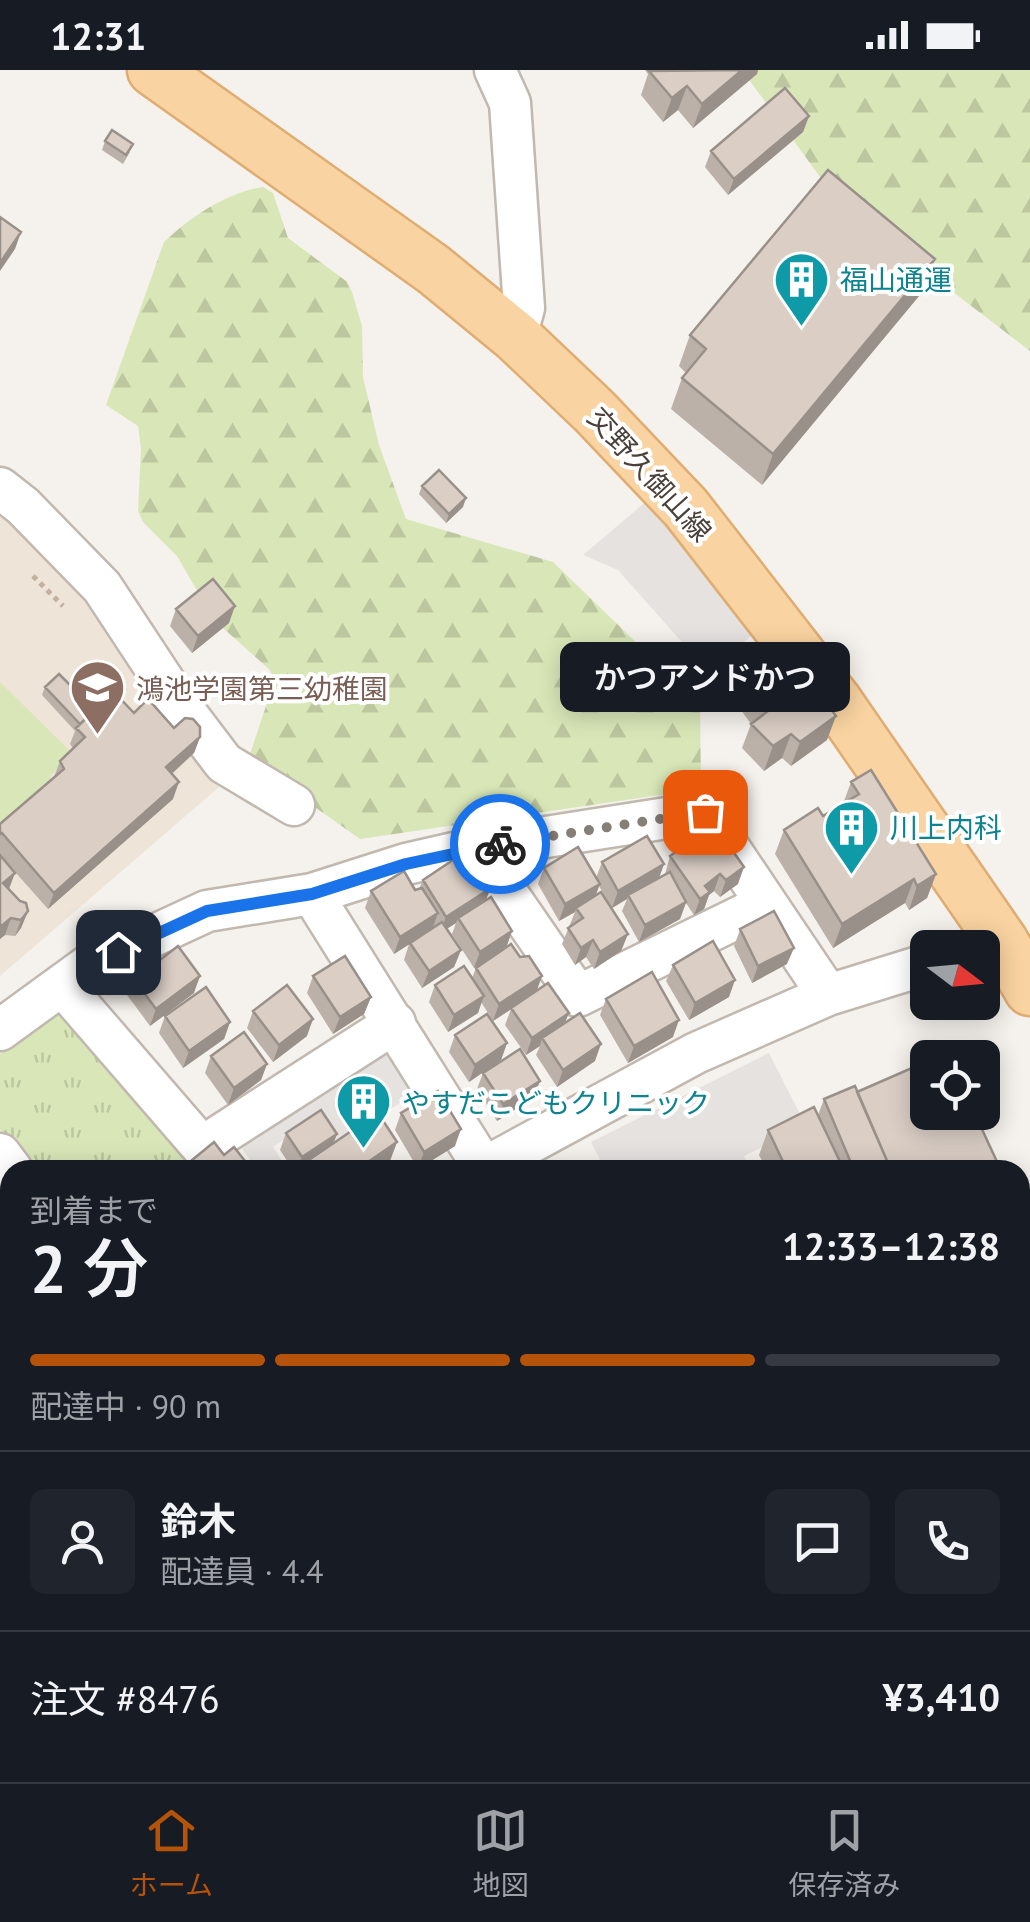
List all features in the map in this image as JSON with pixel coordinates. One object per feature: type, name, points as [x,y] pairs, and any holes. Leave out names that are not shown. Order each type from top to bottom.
[{"type":"main road","name":"交野久御山線","points":[[154,70],[434,269],[516,337],[595,412],[686,508],[836,700],[1004,940],[1030,990]]},
{"type":"street","points":[[496,70],[510,103],[524,308],[516,337]]},
{"type":"street","points":[[0,488],[23,506],[102,587],[176,701],[224,763],[294,805]]},
{"type":"street","points":[[0,1030],[88,966],[207,911],[312,894],[406,864],[476,848],[705,812],[828,996]]},
{"type":"street","points":[[476,848],[578,996],[766,904]]},
{"type":"street","points":[[312,894],[477,1160]]},
{"type":"street","points":[[499,1160],[696,1053],[828,996],[910,970]]},
{"type":"street","points":[[62,985],[202,1146],[395,1023]]},
{"type":"path","points":[[32,576],[63,606]]},
{"type":"shaded area","points":[[655,494],[759,629],[737,648],[764,685],[736,703],[618,570],[583,555]]},
{"type":"shaded area","name":"鴻池学園第三幼稚園","points":[[0,506],[84,590],[226,781],[0,976]]},
{"type":"shaded area","points":[[769,1053],[806,1126],[744,1156],[746,1160],[600,1160],[591,1142]]},
{"type":"shaded area","points":[[361,1056],[397,1056],[419,1090],[337,1145],[317,1117],[273,1147],[281,1160],[250,1160],[237,1141]]},
{"type":"green space","points":[[742,70],[1030,70],[1030,351],[842,207]]},
{"type":"green space","points":[[263,187],[273,193],[288,238],[346,281],[352,292],[362,326],[363,377],[379,445],[406,519],[553,562],[700,704],[701,789],[360,839],[248,760],[275,679],[269,669],[214,620],[177,556],[143,522],[138,511],[138,426],[106,405],[164,242],[210,207]]},
{"type":"green space","points":[[0,682],[74,755],[50,776],[55,783],[0,830]]},
{"type":"green space","points":[[65,1003],[190,1157],[22,1160],[0,1130],[0,1054]]},
{"type":"building","points":[[742,70],[702,104],[687,86],[672,98],[649,71]]},
{"type":"building","points":[[785,88],[809,116],[734,179],[711,151]]},
{"type":"building","points":[[112,130],[133,144],[126,155],[105,141]]},
{"type":"building","name":"福山通運","points":[[828,170],[935,259],[773,454],[682,378],[706,349],[690,335]]},
{"type":"building","points":[[0,217],[21,232],[0,263]]},
{"type":"building","points":[[439,470],[466,498],[449,514],[422,486]]},
{"type":"building","points":[[213,579],[235,606],[198,636],[176,609]]},
{"type":"building","points":[[787,648],[836,716],[800,742],[791,734],[773,746],[751,724],[768,711],[745,679]]},
{"type":"building","points":[[59,674],[95,710],[80,724],[45,687]]},
{"type":"building","points":[[114,692],[134,713],[148,699],[174,728],[185,718],[193,719],[200,727],[200,737],[166,767],[179,782],[54,893],[0,834],[0,824],[64,769],[60,761],[85,737],[76,728]]},
{"type":"building","name":"川上内科","points":[[871,770],[936,874],[917,886],[914,879],[842,924],[784,830],[818,808],[823,816],[859,794],[851,782]]},
{"type":"building","points":[[714,824],[744,867],[726,880],[720,874],[705,886],[710,892],[700,899],[670,856]]},
{"type":"building","points":[[647,836],[664,864],[618,891],[602,862]]},
{"type":"building","points":[[578,847],[600,884],[565,904],[544,868]]},
{"type":"building","points":[[0,855],[15,873],[3,883],[26,903],[28,911],[21,920],[11,918],[0,927]]},
{"type":"building","points":[[456,858],[466,872],[476,865],[491,888],[446,917],[423,880]]},
{"type":"building","points":[[404,871],[415,890],[422,888],[438,913],[400,937],[371,891]]},
{"type":"building","points":[[670,872],[686,902],[645,925],[628,895]]},
{"type":"building","points":[[601,892],[628,934],[600,952],[593,940],[581,948],[568,928],[583,918],[576,908]]},
{"type":"building","points":[[491,897],[512,931],[480,952],[458,918]]},
{"type":"building","points":[[774,911],[794,948],[758,966],[740,929]]},
{"type":"building","points":[[442,922],[461,950],[429,971],[410,943]]},
{"type":"building","points":[[713,941],[735,980],[695,1003],[673,965]]},
{"type":"building","points":[[511,944],[520,957],[529,956],[542,976],[499,1004],[476,968]]},
{"type":"building","points":[[178,946],[200,976],[156,1009],[122,963],[144,947],[156,963]]},
{"type":"building","points":[[345,956],[371,997],[340,1017],[313,976]]},
{"type":"building","points":[[464,966],[484,996],[454,1015],[435,985]]},
{"type":"building","points":[[652,972],[679,1020],[634,1046],[606,999]]},
{"type":"building","points":[[548,983],[569,1013],[532,1038],[511,1008]]},
{"type":"building","points":[[287,985],[313,1019],[279,1045],[253,1011]]},
{"type":"building","points":[[206,987],[230,1022],[189,1051],[165,1016]]},
{"type":"building","points":[[580,1013],[601,1044],[563,1070],[542,1038]]},
{"type":"building","points":[[487,1014],[507,1043],[475,1065],[455,1035]]},
{"type":"building","points":[[244,1032],[267,1064],[234,1088],[211,1056]]},
{"type":"building","points":[[520,1049],[540,1081],[503,1104],[483,1073]]},
{"type":"building","points":[[910,1069],[910,1130],[982,1130],[996,1160],[887,1160],[857,1092]]},
{"type":"building","points":[[855,1086],[887,1160],[850,1160],[824,1099]]},
{"type":"building","points":[[438,1091],[461,1129],[424,1152],[401,1113]]},
{"type":"building","points":[[814,1107],[839,1160],[782,1160],[768,1130]]},
{"type":"building","points":[[321,1110],[337,1134],[302,1157],[286,1133]]},
{"type":"building","points":[[378,1113],[397,1142],[371,1160],[309,1160]]},
{"type":"building","points":[[214,1142],[224,1155],[234,1147],[244,1160],[192,1160]]},
{"type":"way so far","points":[[500,844],[705,812]]},
{"type":"place","name":"福山通運","points":[[801,328]]},
{"type":"place","name":"鴻池学園第三幼稚園","points":[[97,737]]},
{"type":"place","name":"かつアンドかつ","points":[[705,812]]},
{"type":"place","name":"川上内科","points":[[851,876]]},
{"type":"place","name":"やすだこどもクリニック","points":[[363,1151]]},
{"type":"route","points":[[118,952],[207,911],[312,894],[406,864],[500,844]]}]
